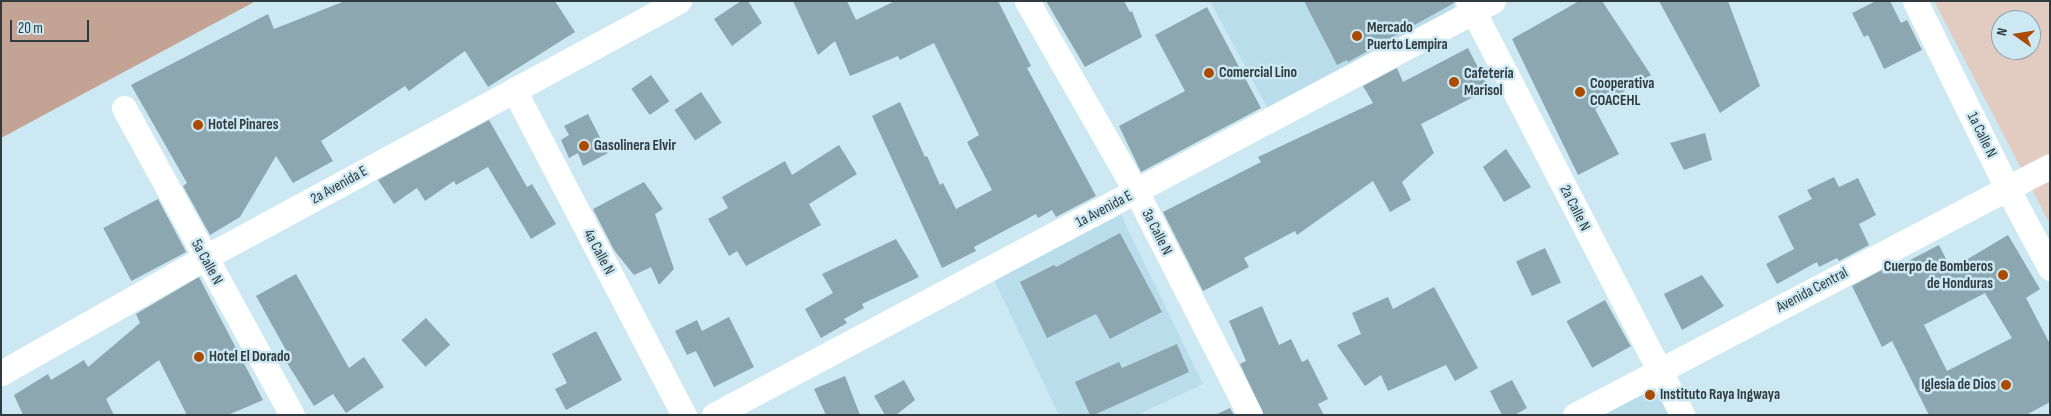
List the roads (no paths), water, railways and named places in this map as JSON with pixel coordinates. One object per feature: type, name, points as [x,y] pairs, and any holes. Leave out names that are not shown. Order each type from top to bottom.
[{"type":"street","name":"2a Avenida E","points":[[1,373],[204,258],[680,1]]},
{"type":"street","name":"3a Calle N","points":[[1027,1],[1136,191],[1250,415]]},
{"type":"street","name":"1a Calle N","points":[[1915,1],[2007,188],[2050,268]]},
{"type":"street","name":"1a Avenida E","points":[[714,415],[751,407],[1136,191],[1478,5]]},
{"type":"street","name":"2a Calle N","points":[[1478,5],[1682,415]]},
{"type":"street","name":"4a Calle N","points":[[514,90],[684,415]]},
{"type":"street","name":"5a Calle N","points":[[124,108],[204,258],[292,415]]},
{"type":"street","name":"Avenida Central","points":[[1575,415],[2050,166]]},
{"type":"place","name":"Mercado Puerto Lempira","points":[[1357,36]]},
{"type":"place","name":"Comercial Lino","points":[[1209,73]]},
{"type":"place","name":"Cafetería Marisol","points":[[1454,82]]},
{"type":"place","name":"Cooperativa COACEHL","points":[[1580,92]]},
{"type":"place","name":"Hotel Pinares","points":[[198,125]]},
{"type":"place","name":"Gasolinera Elvir","points":[[584,146]]},
{"type":"place","name":"Cuerpo de Bomberos de Honduras","points":[[2003,275]]},
{"type":"place","name":"Hotel El Dorado","points":[[199,357]]},
{"type":"place","name":"Iglesia de Dios","points":[[2006,385]]},
{"type":"place","name":"Instituto Raya Ingwaya","points":[[1650,395]]}]
